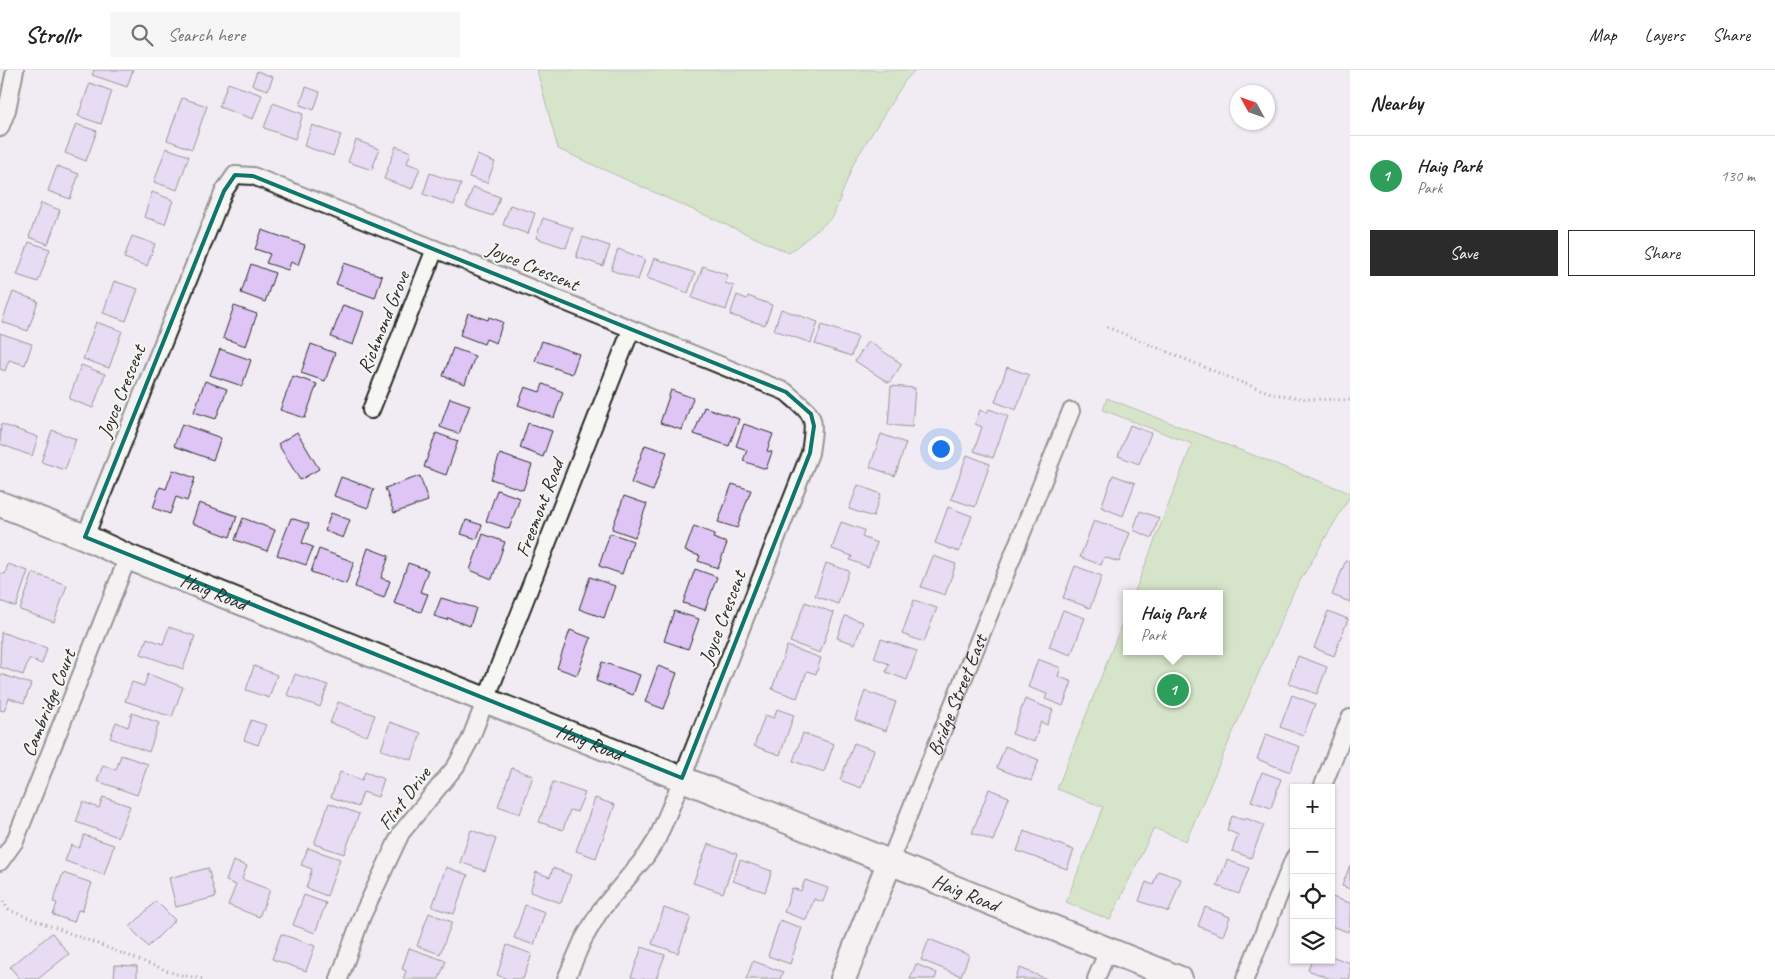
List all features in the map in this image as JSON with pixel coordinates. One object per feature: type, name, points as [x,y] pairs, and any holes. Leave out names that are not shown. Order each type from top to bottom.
[{"type":"street","points":[[0,128],[7,110],[14,70]]},
{"type":"street","name":"Joyce Crescent","points":[[85,537],[224,191],[234,175],[253,176],[786,392],[811,414],[814,426],[810,453],[657,838],[646,856],[600,911],[583,940],[566,979]]},
{"type":"street","name":"Richmond Grove","points":[[371,410],[436,249]]},
{"type":"street","name":"Freemont Road","points":[[486,701],[631,330]]},
{"type":"street","name":"Bridge Street East","points":[[843,979],[1071,411]]},
{"type":"street","name":"Haig Road","points":[[0,504],[1180,979]]},
{"type":"street","name":"Cambridge Court","points":[[0,862],[15,842],[128,557]]},
{"type":"street","name":"Flint Drive","points":[[339,979],[362,916],[400,834],[456,766],[470,740],[486,701]]},
{"type":"street","points":[[1324,784],[1350,718]]},
{"type":"street","points":[[1246,979],[1290,868]]},
{"type":"street","points":[[1096,979],[1108,950]]},
{"type":"path","points":[[1107,328],[1274,394],[1306,399],[1350,400]]},
{"type":"path","points":[[0,897],[9,910],[176,974],[203,979]]},
{"type":"highlighted area","points":[[235,175],[253,176],[786,392],[811,414],[814,426],[810,453],[682,778],[85,537],[224,191]]},
{"type":"green space","points":[[537,70],[915,70],[905,81],[854,162],[833,217],[789,253],[558,149]]},
{"type":"green space","points":[[1107,398],[1350,493],[1294,591],[1186,841],[1154,828],[1110,920],[1066,902],[1103,807],[1057,789],[1123,621],[1123,655],[1223,655],[1223,590],[1136,590],[1192,444],[1103,410]]},
{"type":"building","points":[[94,70],[133,70],[127,87],[92,75]]},
{"type":"building","points":[[257,71],[273,77],[268,90],[252,85]]},
{"type":"building","points":[[90,83],[112,91],[101,124],[78,116]]},
{"type":"building","points":[[228,83],[262,95],[253,119],[219,107]]},
{"type":"building","points":[[306,87],[320,92],[314,110],[300,105]]},
{"type":"building","points":[[182,98],[207,106],[192,149],[167,140]]},
{"type":"building","points":[[273,103],[303,114],[295,139],[264,128]]},
{"type":"building","points":[[76,124],[97,131],[86,161],[65,153]]},
{"type":"building","points":[[312,125],[341,135],[333,156],[304,146]]},
{"type":"building","points":[[356,140],[379,149],[372,170],[348,162]]},
{"type":"building","points":[[396,146],[411,152],[407,163],[420,168],[412,189],[384,179]]},
{"type":"building","points":[[166,148],[189,156],[177,190],[154,182]]},
{"type":"building","points":[[477,155],[495,162],[487,183],[469,177]]},
{"type":"building","points":[[57,166],[79,174],[70,199],[48,191]]},
{"type":"building","points":[[430,173],[461,184],[454,205],[423,194]]},
{"type":"building","points":[[473,187],[500,197],[493,216],[466,207]]},
{"type":"building","points":[[152,192],[173,200],[165,224],[144,217]]},
{"type":"building","points":[[41,203],[60,210],[48,244],[29,237]]},
{"type":"building","points":[[510,205],[535,213],[528,234],[503,225]]},
{"type":"building","points":[[543,218],[573,228],[566,248],[536,238]]},
{"type":"building","points":[[262,230],[305,245],[298,265],[291,262],[288,270],[266,263],[270,254],[255,249]]},
{"type":"building","points":[[132,236],[155,244],[147,266],[124,258]]},
{"type":"building","points":[[583,237],[610,246],[603,266],[576,257]]},
{"type":"building","points":[[29,242],[50,249],[38,282],[17,275]]},
{"type":"building","points":[[618,249],[645,259],[638,280],[611,270]]},
{"type":"building","points":[[654,258],[695,273],[688,293],[647,278]]},
{"type":"building","points":[[344,263],[382,276],[375,298],[336,284]]},
{"type":"building","points":[[251,264],[275,273],[265,302],[241,293]]},
{"type":"building","points":[[703,266],[728,275],[725,283],[734,286],[726,310],[692,298]]},
{"type":"building","points":[[114,281],[138,289],[126,321],[103,313]]},
{"type":"building","points":[[13,292],[38,301],[28,331],[2,322]]},
{"type":"building","points":[[737,295],[747,299],[748,296],[772,305],[765,325],[730,315]]},
{"type":"building","points":[[343,305],[364,312],[353,345],[331,337]]},
{"type":"building","points":[[234,306],[257,314],[246,346],[223,338]]},
{"type":"building","points":[[781,309],[818,322],[811,343],[774,330]]},
{"type":"building","points":[[468,313],[488,320],[489,317],[503,322],[496,343],[486,339],[484,344],[460,335]]},
{"type":"building","points":[[96,322],[122,331],[109,368],[83,359]]},
{"type":"building","points":[[822,325],[858,337],[851,356],[815,344]]},
{"type":"building","points":[[0,333],[32,344],[25,365],[9,360],[5,371],[0,369]]},
{"type":"building","points":[[542,341],[579,354],[572,374],[535,361]]},
{"type":"building","points":[[868,341],[902,364],[889,383],[855,361]]},
{"type":"building","points":[[311,344],[335,353],[325,381],[301,373]]},
{"type":"building","points":[[453,348],[475,356],[465,384],[443,376]]},
{"type":"building","points":[[220,349],[251,360],[242,386],[210,375]]},
{"type":"building","points":[[81,365],[105,374],[93,408],[69,399]]},
{"type":"building","points":[[1007,367],[1029,375],[1016,410],[995,402]]},
{"type":"building","points":[[293,376],[317,384],[305,418],[280,410]]},
{"type":"building","points":[[205,381],[227,389],[216,419],[194,412]]},
{"type":"building","points":[[543,384],[563,392],[554,418],[518,405],[525,387],[540,392]]},
{"type":"building","points":[[891,386],[915,388],[912,427],[888,425]]},
{"type":"building","points":[[671,390],[693,398],[682,430],[660,423]]},
{"type":"building","points":[[450,398],[470,405],[459,434],[440,427]]},
{"type":"building","points":[[704,407],[739,419],[729,446],[694,434]]},
{"type":"building","points":[[989,409],[1008,416],[993,458],[974,451],[982,427],[975,424],[980,410],[987,413]]},
{"type":"building","points":[[528,423],[552,431],[543,457],[520,448]]},
{"type":"building","points":[[1,424],[38,437],[32,456],[0,444]]},
{"type":"building","points":[[182,424],[221,438],[213,460],[174,446]]},
{"type":"building","points":[[744,424],[773,434],[767,451],[772,452],[766,469],[743,461],[747,450],[736,446]]},
{"type":"building","points":[[1130,425],[1151,433],[1139,464],[1118,456]]},
{"type":"building","points":[[52,430],[76,439],[65,470],[41,462]]},
{"type":"building","points":[[297,432],[319,469],[300,480],[278,444]]},
{"type":"building","points":[[436,433],[458,441],[446,475],[424,467]]},
{"type":"building","points":[[881,434],[906,443],[895,476],[870,467]]},
{"type":"building","points":[[645,445],[667,452],[653,491],[631,483]]},
{"type":"building","points":[[500,454],[532,465],[523,490],[491,479]]},
{"type":"building","points":[[967,455],[990,464],[975,507],[951,499]]},
{"type":"building","points":[[173,470],[195,478],[187,501],[176,497],[170,514],[153,508],[160,487],[166,489]]},
{"type":"building","points":[[1113,475],[1135,483],[1123,516],[1101,507]]},
{"type":"building","points":[[420,476],[428,501],[394,513],[385,488]]},
{"type":"building","points":[[341,477],[374,489],[368,508],[334,496]]},
{"type":"building","points":[[732,484],[751,490],[737,528],[718,522]]},
{"type":"building","points":[[858,485],[881,494],[873,517],[849,509]]},
{"type":"building","points":[[497,490],[520,498],[509,529],[486,521]]},
{"type":"building","points":[[624,496],[647,504],[635,537],[612,529]]},
{"type":"building","points":[[199,503],[237,516],[230,537],[192,523]]},
{"type":"building","points":[[948,507],[972,516],[959,552],[935,543]]},
{"type":"building","points":[[1140,511],[1159,518],[1152,538],[1133,530]]},
{"type":"building","points":[[331,513],[350,520],[343,538],[325,531]]},
{"type":"building","points":[[243,518],[275,530],[267,551],[235,540]]},
{"type":"building","points":[[291,518],[309,524],[302,543],[313,547],[306,565],[277,555]]},
{"type":"building","points":[[466,520],[482,525],[477,539],[461,534]]},
{"type":"building","points":[[1094,520],[1130,533],[1119,562],[1104,557],[1101,565],[1080,557]]},
{"type":"building","points":[[841,522],[864,530],[862,537],[877,543],[868,567],[850,560],[852,556],[832,549]]},
{"type":"building","points":[[694,526],[715,534],[713,538],[727,543],[718,568],[698,561],[700,556],[685,551]]},
{"type":"building","points":[[610,533],[633,541],[622,574],[599,566]]},
{"type":"building","points":[[483,534],[505,542],[492,579],[470,570]]},
{"type":"building","points":[[368,548],[389,556],[381,578],[390,581],[384,598],[355,587]]},
{"type":"building","points":[[319,549],[354,562],[346,584],[311,572]]},
{"type":"building","points":[[933,556],[956,564],[945,595],[921,587]]},
{"type":"building","points":[[1346,560],[1350,562],[1350,602],[1332,595]]},
{"type":"building","points":[[408,563],[428,570],[420,592],[428,594],[421,612],[394,603]]},
{"type":"building","points":[[826,563],[849,571],[838,604],[815,596]]},
{"type":"building","points":[[8,564],[28,571],[16,607],[0,601],[0,573],[5,574]]},
{"type":"building","points":[[1075,566],[1102,576],[1090,608],[1063,598]]},
{"type":"building","points":[[695,569],[717,577],[705,610],[683,603]]},
{"type":"building","points":[[33,573],[67,585],[54,622],[20,610]]},
{"type":"building","points":[[590,577],[615,586],[604,618],[579,609]]},
{"type":"building","points":[[441,598],[476,608],[470,626],[448,618],[447,620],[434,616]]},
{"type":"building","points":[[914,600],[937,608],[924,642],[902,634]]},
{"type":"building","points":[[805,602],[834,613],[820,653],[790,642]]},
{"type":"building","points":[[1063,610],[1085,618],[1071,655],[1049,647]]},
{"type":"building","points":[[674,611],[699,619],[688,649],[664,641]]},
{"type":"building","points":[[1328,611],[1348,619],[1334,656],[1314,648]]},
{"type":"building","points":[[845,616],[863,622],[855,644],[837,638]]},
{"type":"building","points":[[169,627],[195,636],[183,669],[141,654],[147,638],[163,644]]},
{"type":"building","points":[[570,630],[591,638],[577,675],[557,668]]},
{"type":"building","points":[[1,632],[47,648],[42,664],[29,659],[23,675],[0,667]]},
{"type":"building","points":[[881,639],[917,651],[907,680],[886,672],[889,664],[874,658]]},
{"type":"building","points":[[787,646],[821,658],[816,674],[807,671],[797,698],[772,689]]},
{"type":"building","points":[[1298,656],[1327,667],[1317,694],[1288,683]]},
{"type":"building","points":[[1038,659],[1061,668],[1058,676],[1072,682],[1063,706],[1045,699],[1047,694],[1028,687]]},
{"type":"building","points":[[602,662],[640,675],[633,695],[596,681]]},
{"type":"building","points":[[254,666],[277,675],[269,698],[246,690]]},
{"type":"building","points":[[658,666],[677,673],[664,709],[645,702]]},
{"type":"building","points":[[0,674],[31,684],[24,703],[9,698],[4,711],[0,710]]},
{"type":"building","points":[[148,674],[183,687],[172,717],[125,701],[132,682],[144,686]]},
{"type":"building","points":[[295,674],[328,685],[320,707],[287,695]]},
{"type":"building","points":[[865,691],[896,702],[886,731],[855,720]]},
{"type":"building","points":[[1292,695],[1315,704],[1303,736],[1280,727]]},
{"type":"building","points":[[1025,699],[1053,710],[1047,725],[1041,722],[1034,742],[1012,734]]},
{"type":"building","points":[[338,702],[375,715],[367,736],[330,723]]},
{"type":"building","points":[[777,709],[794,715],[780,755],[754,746],[765,715],[774,718]]},
{"type":"building","points":[[132,713],[159,723],[149,752],[110,738],[116,722],[128,727]]},
{"type":"building","points":[[251,720],[266,725],[258,745],[244,740]]},
{"type":"building","points":[[390,722],[421,733],[412,760],[381,750]]},
{"type":"building","points":[[803,733],[834,744],[824,772],[793,761]]},
{"type":"building","points":[[1266,734],[1300,747],[1290,772],[1257,759]]},
{"type":"building","points":[[854,743],[874,750],[861,788],[840,780]]},
{"type":"building","points":[[1005,746],[1039,760],[1031,781],[997,768]]},
{"type":"building","points":[[121,755],[148,764],[137,795],[97,781],[103,765],[116,770]]},
{"type":"building","points":[[512,768],[533,776],[520,814],[498,806]]},
{"type":"building","points":[[340,772],[362,780],[365,772],[384,779],[378,797],[363,792],[358,807],[331,797]]},
{"type":"building","points":[[1262,772],[1281,779],[1271,808],[1251,801]]},
{"type":"building","points":[[553,782],[585,793],[577,812],[570,810],[563,830],[539,822]]},
{"type":"building","points":[[989,789],[1009,797],[993,841],[972,833]]},
{"type":"building","points":[[103,797],[130,806],[118,837],[76,822],[83,802],[99,808]]},
{"type":"building","points":[[595,798],[615,805],[596,858],[576,851]]},
{"type":"building","points":[[329,803],[359,814],[344,854],[314,844]]},
{"type":"building","points":[[1232,816],[1244,820],[1245,818],[1264,825],[1251,858],[1232,851],[1238,835],[1227,830]]},
{"type":"building","points":[[471,830],[496,839],[485,871],[460,862]]},
{"type":"building","points":[[1024,831],[1074,850],[1067,869],[1017,851]]},
{"type":"building","points":[[84,835],[114,845],[104,875],[65,861],[71,845],[79,848]]},
{"type":"building","points":[[708,844],[737,854],[723,893],[693,883]]},
{"type":"building","points":[[308,848],[340,859],[327,896],[306,888],[312,869],[301,865]]},
{"type":"building","points":[[740,860],[772,871],[765,892],[733,881]]},
{"type":"building","points":[[1227,860],[1249,868],[1239,894],[1217,886]]},
{"type":"building","points":[[233,861],[247,866],[242,879],[270,890],[259,917],[228,905],[236,885],[226,881]]},
{"type":"building","points":[[1350,865],[1350,889],[1342,886]]},
{"type":"building","points":[[446,867],[468,875],[454,914],[432,907]]},
{"type":"building","points":[[208,868],[216,897],[176,907],[169,878]]},
{"type":"building","points":[[553,868],[571,875],[561,903],[530,892],[536,872],[550,877]]},
{"type":"building","points":[[1158,871],[1181,879],[1169,912],[1139,901],[1146,882],[1153,885]]},
{"type":"building","points":[[63,873],[92,883],[82,911],[78,910],[74,922],[53,915],[57,903],[53,902]]},
{"type":"building","points":[[805,880],[828,888],[823,902],[814,899],[806,920],[784,912],[792,888],[801,891]]},
{"type":"building","points":[[304,895],[326,903],[315,933],[293,925]]},
{"type":"building","points":[[1335,898],[1350,903],[1350,927],[1348,932],[1335,927]]},
{"type":"building","points":[[156,901],[175,920],[148,947],[130,927]]},
{"type":"building","points":[[525,905],[545,912],[534,945],[514,938]]},
{"type":"building","points":[[1205,907],[1230,917],[1223,936],[1198,926]]},
{"type":"building","points":[[664,908],[691,917],[678,953],[652,944]]},
{"type":"building","points":[[429,913],[452,922],[440,954],[417,946]]},
{"type":"building","points":[[780,920],[802,928],[790,964],[768,956]]},
{"type":"building","points":[[52,933],[69,954],[38,979],[20,979],[10,967]]},
{"type":"building","points":[[281,934],[315,946],[306,971],[272,959]]},
{"type":"building","points":[[929,939],[969,955],[961,976],[921,960]]},
{"type":"building","points":[[507,945],[532,954],[523,979],[507,979],[497,975]]},
{"type":"building","points":[[642,947],[665,955],[656,979],[631,977]]},
{"type":"building","points":[[409,948],[446,961],[439,979],[403,979],[406,971],[402,969]]},
{"type":"building","points":[[1335,957],[1350,963],[1350,979],[1331,979],[1308,970],[1310,964],[1335,964]]},
{"type":"building","points":[[753,961],[783,972],[780,979],[746,979]]},
{"type":"building","points":[[916,964],[937,973],[935,979],[910,979]]},
{"type":"building","points":[[115,965],[137,966],[137,979],[114,979]]},
{"type":"building","points":[[1020,968],[1047,979],[1015,979]]},
{"type":"place","name":"Haig Park","points":[[1173,690]]}]
